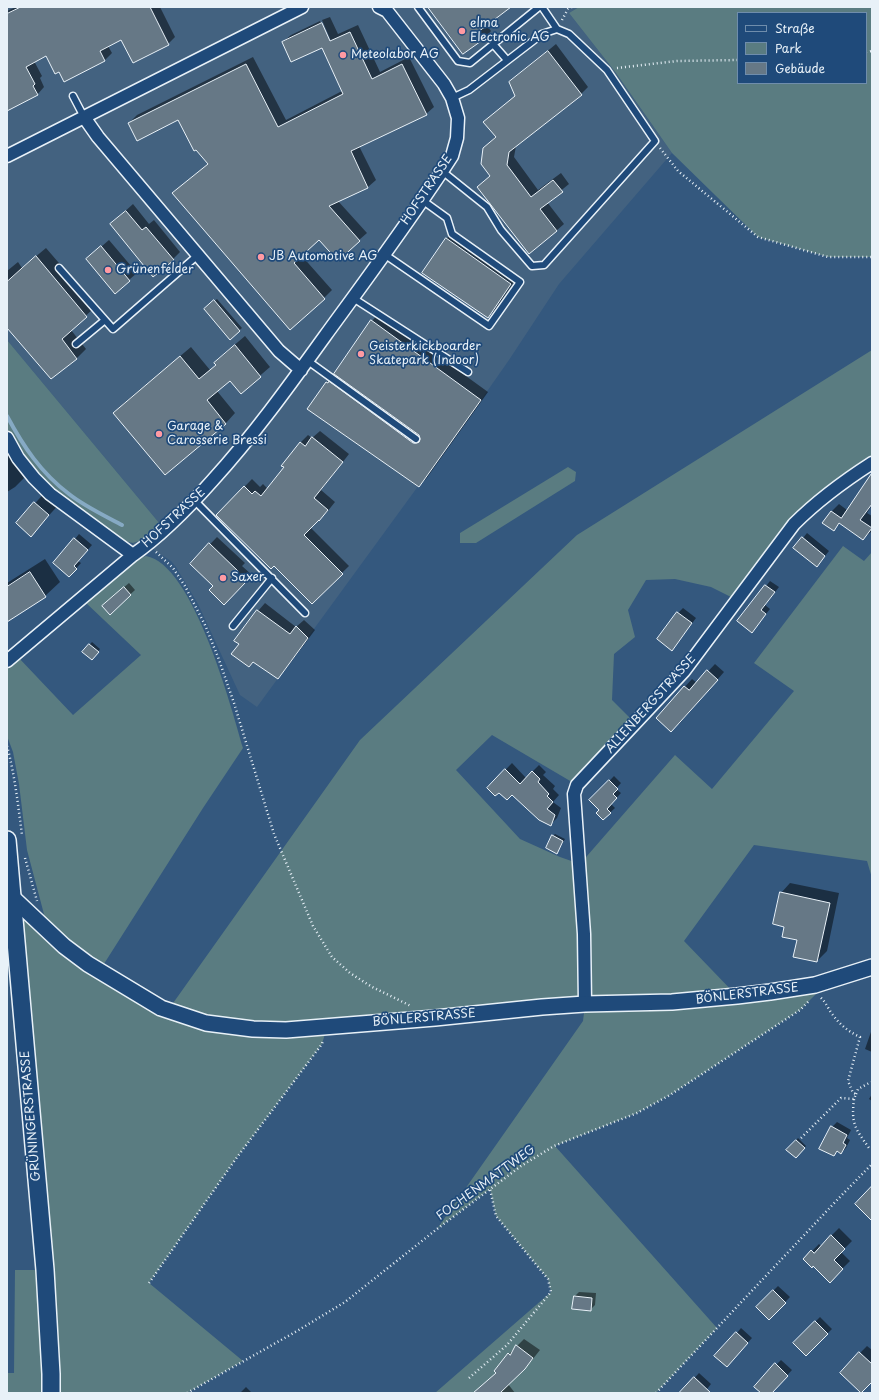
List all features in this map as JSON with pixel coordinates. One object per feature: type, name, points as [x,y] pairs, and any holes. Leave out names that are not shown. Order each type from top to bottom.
[{"type":"main road","name":"GRÜNINGERSTRASSE","points":[[7,840],[45,1270],[51,1393]]},
{"type":"street","points":[[7,156],[302,7]]},
{"type":"street","name":"HOFSTRASSE","points":[[7,661],[133,555],[149,544],[195,501],[241,449],[353,298],[452,156],[457,138],[458,118],[452,98],[444,84],[387,11],[379,7]]},
{"type":"street","points":[[84,117],[98,137],[198,254],[278,351],[304,365]]},
{"type":"street","points":[[7,438],[18,458],[34,478],[50,494],[133,555]]},
{"type":"street","name":"ALLENBERGSTRASSE","points":[[585,1004],[584,934],[574,794],[577,785],[684,671],[794,524],[808,510],[839,485],[872,463]]},
{"type":"street","name":"BÖNLERSTRASSE","points":[[13,898],[64,946],[88,964],[161,1008],[199,1021],[225,1026],[254,1029],[286,1030],[585,1004],[672,1002],[816,989],[872,967]]},
{"type":"lane","points":[[418,7],[458,61],[470,63],[539,7]]},
{"type":"lane","points":[[442,171],[487,207],[501,230],[532,266],[544,265],[655,141],[608,70],[569,34],[557,29],[542,7]]},
{"type":"lane","points":[[452,98],[469,90],[542,34],[557,29]]},
{"type":"lane","points":[[493,44],[507,60]]},
{"type":"lane","points":[[73,96],[84,117]]},
{"type":"lane","points":[[384,254],[489,326],[520,282],[452,234],[446,218],[422,200]]},
{"type":"lane","points":[[59,268],[112,329],[198,254]]},
{"type":"lane","points":[[353,298],[468,372]]},
{"type":"lane","points":[[76,344],[105,320]]},
{"type":"lane","points":[[304,365],[416,439]]},
{"type":"lane","points":[[195,501],[305,613]]},
{"type":"lane","points":[[233,626],[272,578]]},
{"type":"path","points":[[557,29],[568,9],[572,7]]},
{"type":"path","points":[[608,70],[677,61],[737,60]]},
{"type":"path","points":[[655,141],[678,171],[758,237],[828,257],[872,257]]},
{"type":"path","points":[[149,544],[172,568],[185,586],[210,638],[234,703],[274,834],[316,931],[332,956],[350,973],[372,987],[414,1008]]},
{"type":"path","points":[[816,989],[833,1015],[849,1032],[860,1037],[848,1081],[853,1093],[856,1094]]},
{"type":"path","name":"FOCHENMATTWEG","points":[[187,1393],[345,1302],[521,1166],[554,1146],[637,1113],[670,1095],[800,1010],[816,989]]},
{"type":"path","points":[[149,1283],[234,1160],[322,1044],[327,1027]]},
{"type":"path","points":[[871,1082],[858,1089],[854,1099],[852,1114],[856,1129],[869,1148],[872,1149]]},
{"type":"path","points":[[800,1138],[841,1098],[854,1099]]},
{"type":"path","points":[[656,1393],[872,1164]]},
{"type":"path","points":[[469,1378],[506,1345],[551,1292],[548,1279],[496,1216],[490,1189]]},
{"type":"shaded area","points":[[7,7],[579,7],[569,13],[616,73],[672,153],[559,284],[481,400],[257,707],[240,695],[198,604],[176,567],[171,561],[151,548],[136,559],[133,543],[137,542],[160,524],[7,340]]},
{"type":"green space","points":[[579,7],[872,7],[872,257],[828,257],[758,237],[672,153],[616,73],[569,13]]},
{"type":"green space","points":[[7,340],[160,524],[142,540],[133,543],[123,541],[97,520],[83,512],[45,484],[18,452],[7,432]]},
{"type":"green space","points":[[872,350],[872,463],[808,510],[737,600],[711,587],[675,579],[646,580],[628,610],[635,637],[614,654],[612,700],[635,723],[577,785],[492,735],[456,770],[520,839],[560,857],[580,864],[675,755],[712,789],[794,691],[754,663],[843,546],[864,561],[872,552],[872,878],[867,861],[754,845],[684,941],[737,996],[815,985],[816,994],[800,1010],[670,1095],[637,1113],[555,1146],[717,1328],[656,1393],[435,1393],[551,1292],[548,1279],[496,1216],[490,1189],[437,1229],[583,1021],[585,1005],[327,1027],[322,1044],[235,1160],[149,1283],[243,1361],[187,1393],[7,1393],[7,1373],[14,1373],[15,1270],[44,1270],[13,898],[64,946],[171,1006],[360,740],[577,535]]},
{"type":"green space","points":[[568,467],[576,472],[575,481],[476,543],[460,543],[460,533]]},
{"type":"green space","points":[[146,556],[163,565],[179,583],[194,609],[208,639],[243,748],[102,967],[71,943],[45,918],[27,850],[19,784],[13,752],[7,736],[7,667],[18,657],[73,715],[141,655],[85,602],[136,559]]},
{"type":"building","points":[[21,7],[150,7],[169,45],[133,63],[121,40],[100,51],[105,61],[64,82],[59,72],[55,74],[46,56],[26,67],[35,84],[33,86],[38,95],[7,111],[7,14]]},
{"type":"building","name":"elma Electronic AG","points":[[428,7],[511,7],[478,32],[484,39],[463,54]]},
{"type":"building","points":[[322,23],[330,41],[350,32],[372,79],[402,64],[427,115],[351,151],[368,188],[329,206],[360,241],[338,261],[319,240],[294,263],[325,299],[290,330],[172,193],[208,164],[196,150],[194,151],[178,120],[137,141],[128,123],[246,64],[278,127],[343,94],[322,48],[291,62],[282,42]]},
{"type":"building","points":[[548,51],[582,95],[509,152],[507,165],[531,197],[553,180],[563,192],[540,209],[557,231],[529,254],[477,187],[490,176],[481,164],[483,148],[496,137],[483,122],[515,96],[509,82]]},
{"type":"building","points":[[126,211],[142,230],[146,227],[174,260],[153,277],[110,224]]},
{"type":"building","points":[[446,238],[511,284],[488,318],[422,273]]},
{"type":"building","name":"Grünenfelder","points":[[101,246],[130,281],[115,294],[86,259]]},
{"type":"building","points":[[36,256],[87,317],[62,339],[77,359],[51,379],[7,328],[7,282]]},
{"type":"building","points":[[214,300],[240,331],[230,340],[204,309]]},
{"type":"building","points":[[371,320],[481,400],[419,487],[307,409],[326,382],[328,383],[329,381],[413,443],[419,442],[419,435],[334,374]]},
{"type":"building","points":[[235,345],[261,377],[241,394],[230,381],[207,400],[226,424],[165,475],[113,413],[180,356],[199,379],[216,365],[214,363]]},
{"type":"building","points":[[312,437],[343,462],[314,498],[328,510],[304,535],[343,574],[312,604],[274,566],[271,569],[216,515],[244,486],[252,494],[255,491],[261,496],[284,467],[281,466],[300,442],[305,446]]},
{"type":"building","points":[[872,473],[872,504],[860,520],[872,528],[863,540],[839,523],[834,531],[822,523],[831,511],[841,518]]},
{"type":"building","points":[[34,502],[49,515],[31,537],[16,523]]},
{"type":"building","points":[[802,537],[825,556],[817,567],[793,548]]},
{"type":"building","points":[[74,538],[88,550],[74,566],[77,569],[69,577],[53,563]]},
{"type":"building","name":"Saxer","points":[[209,543],[238,571],[236,574],[245,583],[224,605],[209,590],[213,586],[190,564]]},
{"type":"building","points":[[30,572],[46,597],[7,622],[7,587]]},
{"type":"building","points":[[765,585],[775,592],[761,610],[766,614],[752,633],[737,621]]},
{"type":"building","points":[[124,587],[131,595],[110,615],[102,606]]},
{"type":"building","points":[[257,610],[290,634],[296,626],[308,638],[278,679],[253,662],[249,667],[231,654],[239,644],[234,641]]},
{"type":"building","points":[[677,612],[692,623],[672,651],[657,639]]},
{"type":"building","points":[[89,644],[99,652],[92,660],[82,652]]},
{"type":"building","points":[[707,670],[718,680],[671,732],[656,718],[684,686],[689,690]]},
{"type":"building","points":[[505,769],[520,784],[532,771],[540,779],[538,782],[549,794],[547,796],[553,802],[547,809],[555,815],[551,826],[539,820],[512,795],[507,800],[499,793],[495,796],[487,788]]},
{"type":"building","points":[[609,780],[618,789],[613,794],[617,798],[607,809],[611,813],[603,820],[596,813],[599,810],[589,800]]},
{"type":"building","points":[[552,835],[563,841],[557,854],[546,848]]},
{"type":"building","points":[[780,892],[830,903],[817,962],[793,957],[797,940],[782,937],[784,927],[773,924]]},
{"type":"building","points":[[831,1126],[847,1135],[843,1143],[846,1145],[841,1154],[837,1151],[834,1156],[819,1149]]},
{"type":"building","points":[[796,1140],[805,1148],[796,1158],[786,1150]]},
{"type":"building","points":[[872,1186],[872,1221],[855,1204]]},
{"type":"building","points":[[831,1235],[845,1249],[834,1260],[843,1269],[830,1283],[813,1266],[812,1268],[803,1259],[811,1250],[814,1253]]},
{"type":"building","points":[[773,1290],[786,1303],[769,1320],[756,1307]]},
{"type":"building","points":[[574,1296],[592,1298],[591,1311],[572,1309]]},
{"type":"building","points":[[815,1321],[828,1334],[806,1356],[793,1343]]},
{"type":"building","points":[[736,1332],[748,1343],[727,1367],[714,1356]]},
{"type":"building","points":[[516,1345],[533,1358],[525,1369],[500,1393],[473,1393],[496,1373],[494,1371],[508,1353],[510,1355]]},
{"type":"building","points":[[859,1352],[872,1364],[872,1382],[861,1393],[840,1373]]},
{"type":"building","points":[[775,1363],[788,1376],[772,1393],[761,1393],[754,1387]]},
{"type":"building","points":[[694,1377],[711,1393],[679,1393]]},
{"type":"waterway","points":[[7,416],[26,448],[41,468],[59,486],[81,503],[122,525]]},
{"type":"place","name":"elma Electronic AG","points":[[462,31]]},
{"type":"place","name":"Meteolabor AG","points":[[343,55]]},
{"type":"place","name":"JB Automotive AG","points":[[261,257]]},
{"type":"place","name":"Grünenfelder","points":[[108,270]]},
{"type":"place","name":"Geisterkickboarder Skatepark (Indoor)","points":[[361,354]]},
{"type":"place","name":"Garage & Carosserie Bressi","points":[[159,434]]},
{"type":"place","name":"Saxer","points":[[223,578]]}]
